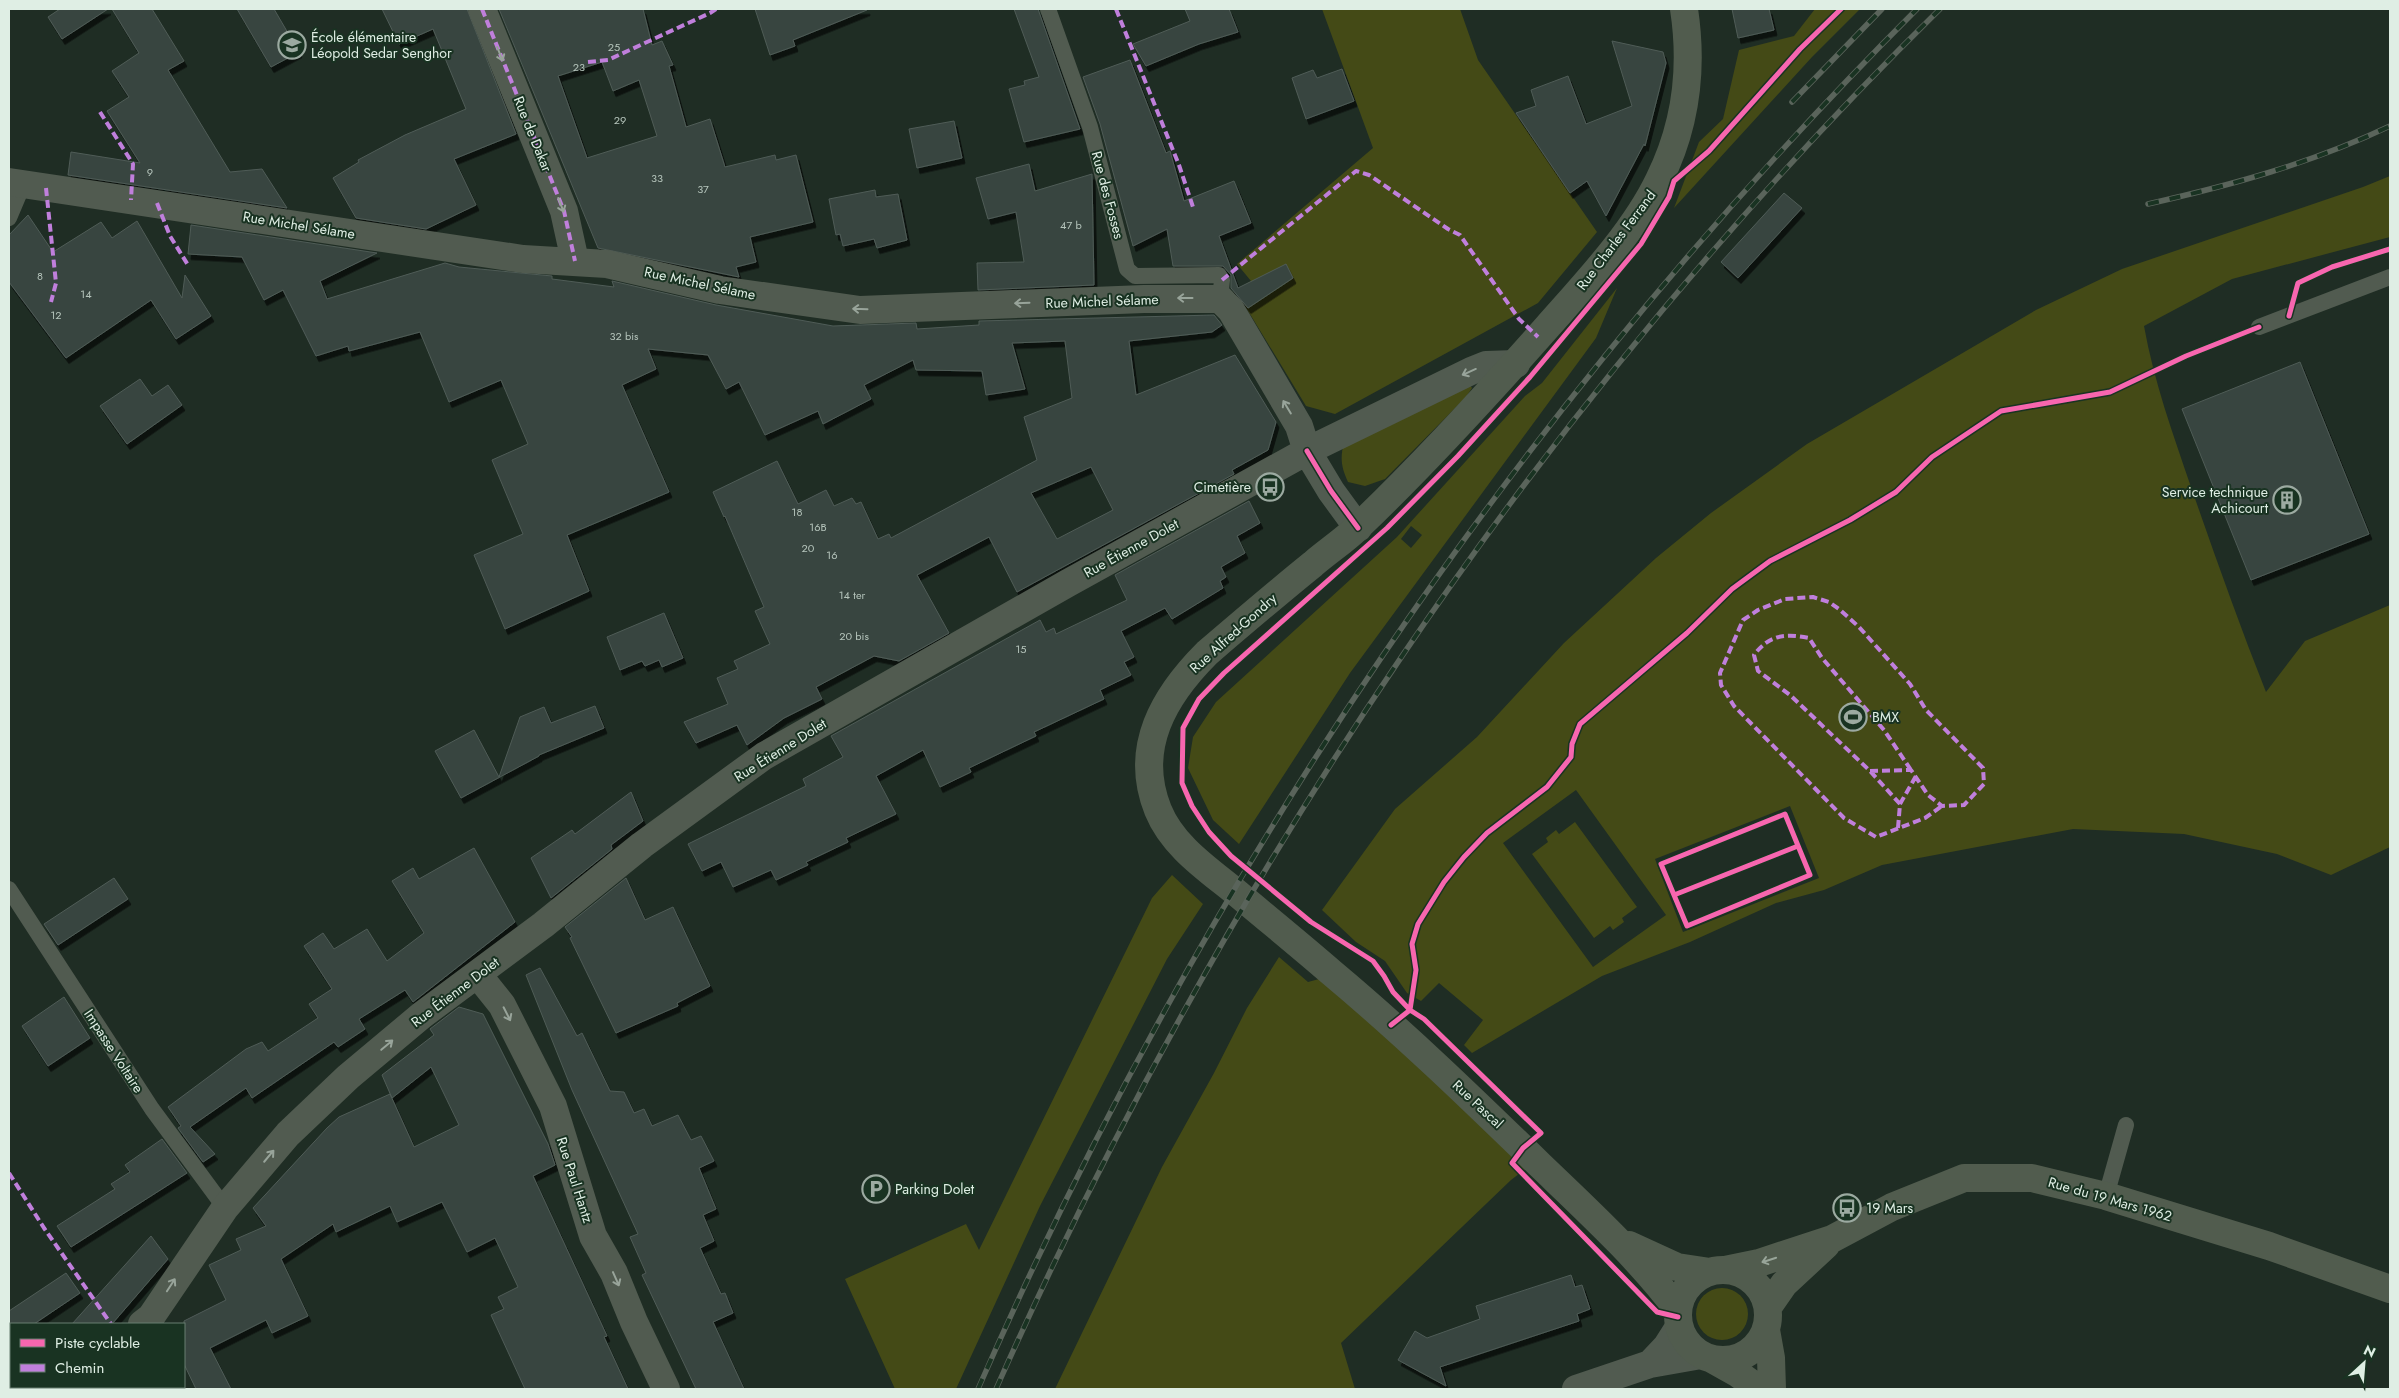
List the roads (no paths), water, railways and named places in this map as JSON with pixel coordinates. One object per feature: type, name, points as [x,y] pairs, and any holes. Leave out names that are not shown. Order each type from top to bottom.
[{"type":"street","name":"Rue de Dakar","points":[[482,9],[564,211],[575,261]]},
{"type":"street","name":"Rue Charles Ferrand","points":[[1516,364],[1599,268],[1651,197],[1660,178],[1677,132],[1689,70],[1684,9]]},
{"type":"street","name":"Rue Michel Sélame","points":[[16,184],[523,259],[575,261],[650,272],[720,290],[860,310],[1152,299],[1220,299]]},
{"type":"street","points":[[1220,299],[1231,310],[1298,426],[1307,451],[1331,491],[1358,528]]},
{"type":"street","name":"Rue Étienne Dolet","points":[[143,1323],[151,1317],[225,1208],[288,1134],[348,1077],[422,1015],[478,975],[642,845],[764,756],[1068,583],[1307,451],[1471,371],[1486,365],[1516,364]]},
{"type":"street","name":"Rue Alfred-Gondry","points":[[1334,974],[1183,848],[1166,825],[1154,799],[1150,768],[1152,744],[1163,707],[1180,682],[1207,653],[1358,528],[1399,488],[1516,364]]},
{"type":"street","name":"Rue Pascal","points":[[1334,974],[1450,1078],[1617,1240],[1657,1282],[1679,1319]]},
{"type":"street","name":"Rue Paul Hantz","points":[[478,975],[502,1005],[553,1106],[592,1236],[614,1274],[634,1322],[666,1389]]},
{"type":"street","name":"Rue du 19 Mars 1962","points":[[1718,1271],[1759,1263],[1832,1239],[1892,1207],[1964,1178],[2032,1178],[2106,1196],[2269,1246],[2390,1289]]},
{"type":"street","name":"Rue du 19 Mars 1962","points":[[1767,1319],[1784,1284],[1832,1239]]},
{"type":"street","name":"Rue Pascal","points":[[1617,1240],[1677,1267],[1718,1271]]},
{"type":"street","points":[[1650,1364],[1667,1346],[1679,1319],[1681,1297],[1688,1286],[1698,1277],[1718,1271],[1740,1273],[1753,1281],[1763,1293],[1771,1358],[1772,1389]]},
{"type":"street","points":[[1679,1319],[1684,1338],[1706,1357],[1737,1373],[1759,1389]]},
{"type":"street","points":[[1576,1389],[1650,1364],[1706,1357],[1734,1360],[1745,1355],[1761,1340],[1767,1319]]},
{"type":"lane","name":"Rue des Fosses","points":[[1048,9],[1090,127],[1128,269],[1135,276],[1219,275],[1222,280],[1220,299]]},
{"type":"lane","points":[[9,218],[16,184]]},
{"type":"lane","points":[[2259,327],[2390,277]]},
{"type":"lane","name":"Impasse Voltaire","points":[[9,889],[152,1109],[225,1208]]},
{"type":"lane","points":[[2106,1196],[2126,1125]]},
{"type":"railway","points":[[1792,102],[1882,9]]},
{"type":"railway","points":[[978,1389],[1067,1198],[1164,1012],[1269,831],[1383,655],[1505,485],[1634,320],[1772,161],[1917,9]]},
{"type":"railway","points":[[996,1389],[1086,1199],[1183,1012],[1289,831],[1403,654],[1525,484],[1655,319],[1794,160],[1940,9]]},
{"type":"railway","points":[[2148,204],[2271,172],[2331,151],[2390,126]]},
{"type":"place","name":"École élémentaire Léopold Sedar Senghor","points":[[292,45]]},
{"type":"place","name":"Cimetière","points":[[1270,487]]},
{"type":"place","name":"Service technique Achicourt","points":[[2287,500]]},
{"type":"place","name":"BMX","points":[[1853,717]]},
{"type":"place","name":"Parking Dolet","points":[[876,1189]]},
{"type":"place","name":"19 Mars","points":[[1847,1208]]}]
